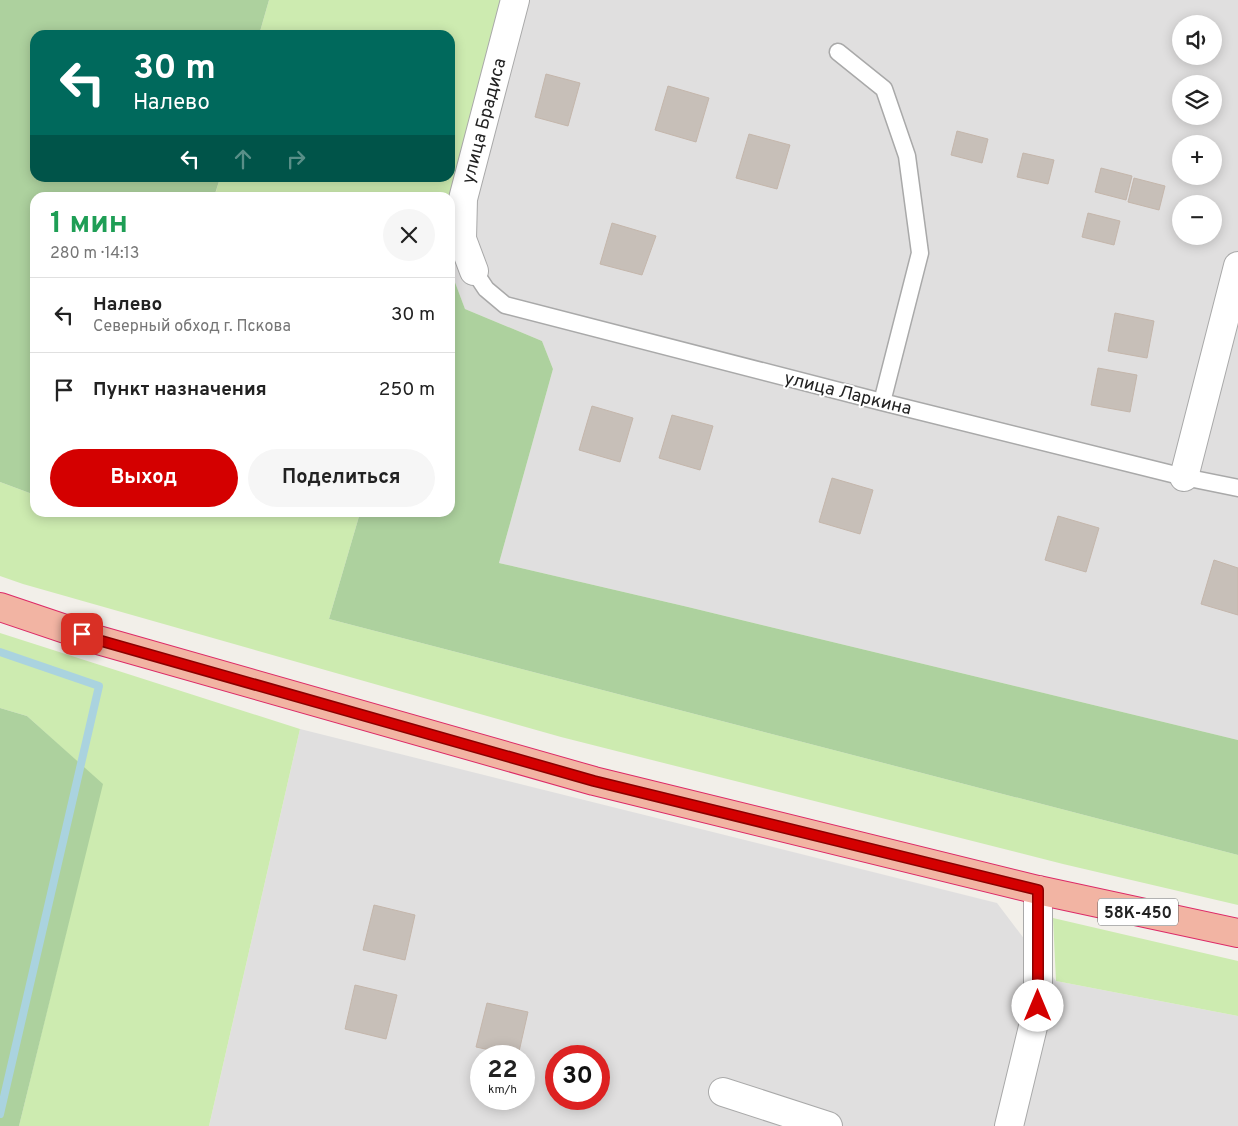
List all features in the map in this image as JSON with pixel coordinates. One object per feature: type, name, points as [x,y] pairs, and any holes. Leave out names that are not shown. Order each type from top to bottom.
[{"type":"highway","name":"58К-450","points":[[0,607],[98,640],[594,781],[1038,890],[1238,933]]},
{"type":"street","name":"улица Брадиса","points":[[474,271],[462,239],[463,199],[515,0]]},
{"type":"street","points":[[1184,476],[1238,266]]},
{"type":"street","points":[[1009,1126],[1038,1006],[1038,890]]},
{"type":"street","points":[[723,1092],[828,1126]]},
{"type":"lane","points":[[838,52],[884,89],[907,156],[920,252],[882,402]]},
{"type":"lane","name":"улица Ларкина","points":[[474,271],[486,289],[505,306],[882,402],[1238,488]]},
{"type":"shaded area","points":[[502,0],[1238,0],[1238,740],[499,563],[553,369],[542,341],[465,309],[455,282],[455,192],[452,192]]},
{"type":"shaded area","points":[[300,729],[997,903],[1056,981],[1238,1016],[1238,1126],[209,1126]]},
{"type":"green space","points":[[0,0],[269,0],[260,30],[30,30],[30,182],[219,182],[216,192],[30,192],[30,493],[0,482]]},
{"type":"green space","points":[[269,0],[502,0],[455,179],[455,30],[260,30]]},
{"type":"green space","points":[[219,182],[454,182],[452,192],[216,192]]},
{"type":"green space","points":[[455,282],[465,309],[542,341],[553,369],[499,563],[1238,740],[1238,855],[329,619],[359,517],[455,517]]},
{"type":"green space","points":[[0,482],[30,493],[30,517],[359,517],[329,619],[1238,855],[1238,905],[1063,864],[561,737],[0,576]]},
{"type":"green space","points":[[0,633],[300,729],[209,1126],[19,1126],[102,784],[27,716],[0,708]]},
{"type":"green space","points":[[0,708],[27,716],[103,784],[19,1126],[0,1126]]},
{"type":"green space","points":[[1053,918],[1238,961],[1238,1016],[1056,981]]},
{"type":"building","points":[[546,74],[580,83],[568,126],[535,117]]},
{"type":"building","points":[[668,86],[709,98],[696,142],[655,130]]},
{"type":"building","points":[[957,131],[988,139],[982,163],[951,155]]},
{"type":"building","points":[[749,134],[790,145],[777,189],[736,178]]},
{"type":"building","points":[[1023,153],[1054,160],[1048,184],[1017,177]]},
{"type":"building","points":[[1101,168],[1132,176],[1126,200],[1095,192]]},
{"type":"building","points":[[1134,178],[1165,186],[1159,210],[1128,202]]},
{"type":"building","points":[[1088,213],[1120,221],[1114,245],[1082,237]]},
{"type":"building","points":[[612,223],[656,236],[642,275],[600,264]]},
{"type":"building","points":[[1115,313],[1154,321],[1147,358],[1108,351]]},
{"type":"building","points":[[1098,368],[1137,375],[1130,412],[1091,405]]},
{"type":"building","points":[[592,406],[633,418],[620,462],[579,450]]},
{"type":"building","points":[[672,415],[713,426],[700,470],[659,458]]},
{"type":"building","points":[[832,478],[873,490],[860,534],[819,522]]},
{"type":"building","points":[[1058,516],[1099,528],[1086,572],[1045,560]]},
{"type":"building","points":[[1214,560],[1238,568],[1238,615],[1201,604]]},
{"type":"building","points":[[374,905],[415,915],[405,960],[363,950]]},
{"type":"building","points":[[355,985],[397,995],[386,1039],[345,1029]]},
{"type":"building","points":[[487,1003],[528,1012],[520,1045],[476,1045]]},
{"type":"waterway","points":[[0,652],[99,686],[0,1114]]},
{"type":"route","points":[[82,634],[594,781],[1038,890],[1038,1006]]}]
